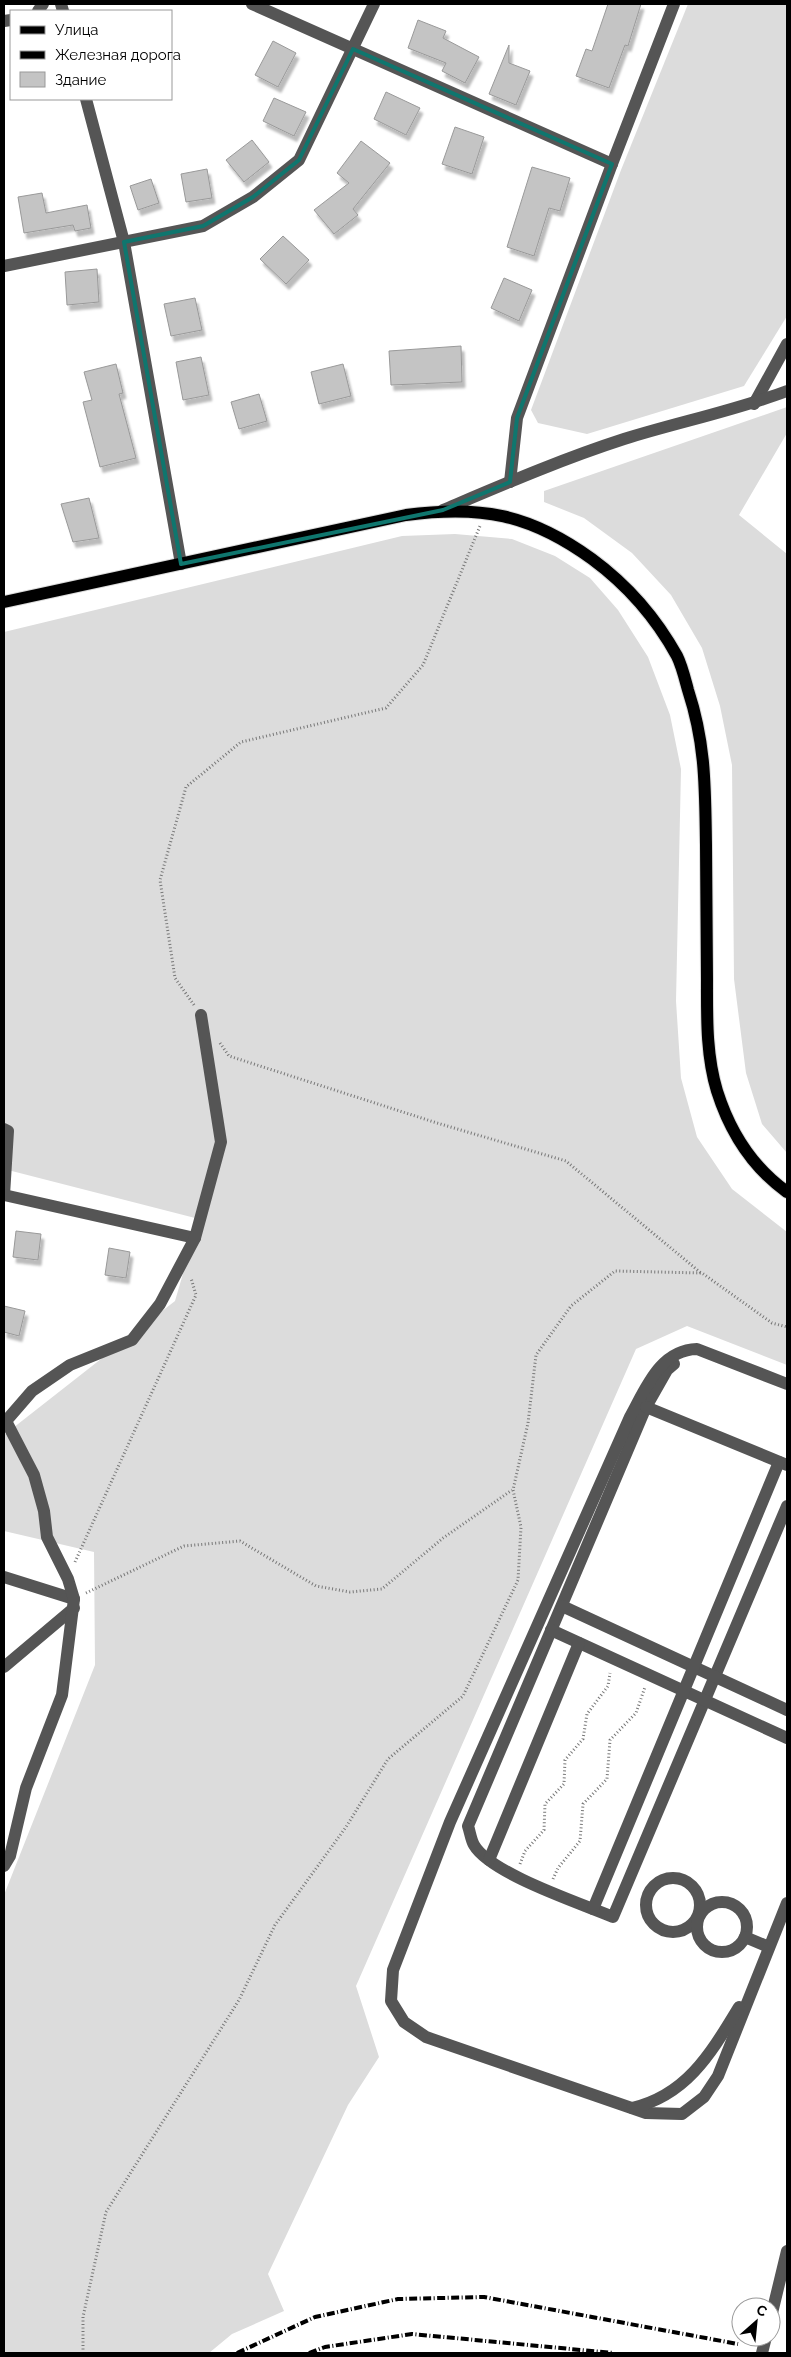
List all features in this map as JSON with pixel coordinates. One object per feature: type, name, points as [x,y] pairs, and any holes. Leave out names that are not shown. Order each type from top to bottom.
[{"type":"main road","points":[[4,602],[406,515],[443,510],[486,512],[525,521],[560,538],[614,575],[651,616],[678,657],[696,714],[705,762],[708,1038],[716,1090],[738,1142],[773,1182],[787,1192]]},
{"type":"street","points":[[252,4],[612,164]]},
{"type":"street","points":[[4,266],[203,226],[253,197],[299,160],[374,4]]},
{"type":"street","points":[[510,482],[517,418],[674,4]]},
{"type":"street","points":[[86,100],[124,242],[181,564]]},
{"type":"street","points":[[754,404],[787,344]]},
{"type":"street","points":[[443,510],[510,482],[623,440],[754,404],[787,391]]},
{"type":"street","points":[[4,1866],[10,1856],[26,1788],[62,1694],[74,1603],[68,1579],[47,1537],[44,1511],[34,1475],[4,1419],[32,1391],[70,1366],[132,1340],[160,1304],[195,1238],[221,1142],[201,1015]]},
{"type":"street","points":[[4,1129],[8,1131],[4,1195],[195,1238]]},
{"type":"street","points":[[787,1384],[697,1349],[684,1349],[672,1355],[653,1374],[630,1417],[450,1822],[392,1970],[391,2001],[404,2022],[426,2037],[646,2113],[682,2114],[704,2097],[718,2076],[787,1903]]},
{"type":"street","points":[[720,1357],[700,1353],[681,1358],[667,1370],[646,1407],[468,1826],[474,1845],[489,1860],[516,1876],[613,1917],[787,1506]]},
{"type":"street","points":[[593,1908],[694,1667],[783,1464],[646,1407]]},
{"type":"street","points":[[4,1577],[74,1603]]},
{"type":"street","points":[[4,1667],[74,1603]]},
{"type":"street","points":[[562,1606],[786,1708]]},
{"type":"street","points":[[552,1630],[787,1738]]},
{"type":"street","points":[[489,1860],[579,1643]]},
{"type":"street","points":[[697,1919],[696,1927],[701,1942],[714,1952],[730,1951],[737,1947],[745,1937],[747,1925],[745,1917],[733,1904],[716,1902],[708,1905],[697,1919],[684,1930],[674,1932],[657,1927],[647,1912],[648,1894],[660,1880],[677,1878],[686,1880],[693,1886],[701,1901],[697,1919]]},
{"type":"street","points":[[627,1884],[648,1894]]},
{"type":"street","points":[[745,1937],[769,1947]]},
{"type":"street","points":[[631,2108],[653,2103],[673,2091],[700,2066],[720,2038],[759,1973]]},
{"type":"street","points":[[776,2297],[787,2251]]},
{"type":"path","points":[[201,1015],[175,978],[160,880],[186,787],[241,742],[386,708],[423,666],[486,512]]},
{"type":"path","points":[[218,1039],[229,1056],[465,1132],[566,1161],[702,1273],[772,1323],[787,1327]]},
{"type":"path","points":[[68,1579],[196,1295],[188,1269],[179,1266]]},
{"type":"path","points":[[83,2353],[84,2317],[106,2212],[239,2000],[275,1925],[346,1827],[388,1759],[463,1696],[518,1580],[521,1527],[512,1490],[528,1423],[536,1354],[571,1306],[615,1271],[702,1273]]},
{"type":"path","points":[[74,1603],[184,1546],[240,1541],[316,1586],[350,1592],[382,1589],[443,1538],[512,1490]]},
{"type":"path","points":[[516,1876],[525,1851],[544,1830],[545,1804],[564,1784],[565,1760],[583,1739],[587,1714],[608,1686],[612,1658]]},
{"type":"path","points":[[548,1890],[558,1868],[580,1842],[583,1804],[607,1779],[610,1740],[636,1713],[649,1675]]},
{"type":"highlighted area","points":[[353,49],[612,164],[517,418],[510,482],[443,510],[181,564],[124,242],[203,226],[253,197],[299,160]]},
{"type":"shaded area","points":[[688,4],[787,4],[787,316],[744,386],[587,434],[538,423],[531,410],[621,170]]},
{"type":"shaded area","points":[[787,407],[787,433],[739,515],[787,554],[787,1153],[762,1124],[746,1073],[734,979],[732,765],[720,706],[702,648],[671,595],[632,553],[584,518],[544,502],[544,491]]},
{"type":"shaded area","points":[[455,534],[512,539],[555,556],[590,578],[618,610],[648,657],[670,715],[681,769],[676,1001],[681,1078],[697,1137],[732,1189],[787,1232],[787,1365],[687,1326],[636,1349],[356,1986],[379,2057],[348,2105],[268,2274],[284,2311],[232,2334],[209,2353],[4,2353],[4,1895],[95,1665],[94,1552],[4,1531],[4,1435],[175,1301],[199,1219],[4,1169],[4,632],[402,536]]},
{"type":"building","points":[[608,4],[641,4],[628,46],[625,45],[609,88],[576,76],[586,49],[592,51]]},
{"type":"building","points":[[418,20],[446,31],[443,38],[479,57],[465,83],[442,71],[446,63],[408,48]]},
{"type":"building","points":[[273,41],[296,53],[278,87],[255,75]]},
{"type":"building","points":[[509,45],[509,63],[530,71],[516,105],[489,94]]},
{"type":"building","points":[[386,92],[420,108],[406,135],[374,119]]},
{"type":"building","points":[[274,98],[306,112],[294,136],[263,121]]},
{"type":"building","points":[[455,127],[484,137],[472,174],[442,164]]},
{"type":"building","points":[[252,140],[269,162],[244,182],[226,160]]},
{"type":"building","points":[[361,141],[390,163],[353,209],[358,215],[334,234],[314,210],[349,183],[337,173]]},
{"type":"building","points":[[532,167],[570,178],[560,211],[549,208],[534,256],[507,247]]},
{"type":"building","points":[[207,169],[212,198],[186,202],[181,174]]},
{"type":"building","points":[[151,179],[159,203],[138,210],[130,186]]},
{"type":"building","points":[[42,193],[46,213],[87,205],[91,228],[75,231],[73,225],[24,233],[18,197]]},
{"type":"building","points":[[283,236],[309,260],[286,284],[260,259]]},
{"type":"building","points":[[97,269],[99,302],[67,305],[65,272]]},
{"type":"building","points":[[504,278],[532,290],[519,321],[491,308]]},
{"type":"building","points":[[195,298],[202,330],[171,336],[164,304]]},
{"type":"building","points":[[461,346],[462,382],[391,385],[389,351]]},
{"type":"building","points":[[201,357],[209,395],[183,400],[176,362]]},
{"type":"building","points":[[116,364],[123,393],[119,394],[136,458],[100,467],[83,402],[92,400],[84,372]]},
{"type":"building","points":[[343,364],[351,396],[319,404],[311,372]]},
{"type":"building","points":[[259,394],[267,421],[239,429],[231,402]]},
{"type":"building","points":[[89,498],[99,538],[73,542],[61,504]]},
{"type":"building","points":[[16,1231],[41,1234],[38,1260],[13,1257]]},
{"type":"building","points":[[109,1248],[130,1252],[126,1278],[105,1275]]},
{"type":"building","points":[[4,1306],[25,1311],[19,1336],[4,1332]]},
{"type":"railway","points":[[237,2353],[315,2317],[398,2299],[484,2297],[731,2343]]},
{"type":"railway","points":[[309,2353],[325,2347],[412,2334],[613,2353]]}]
